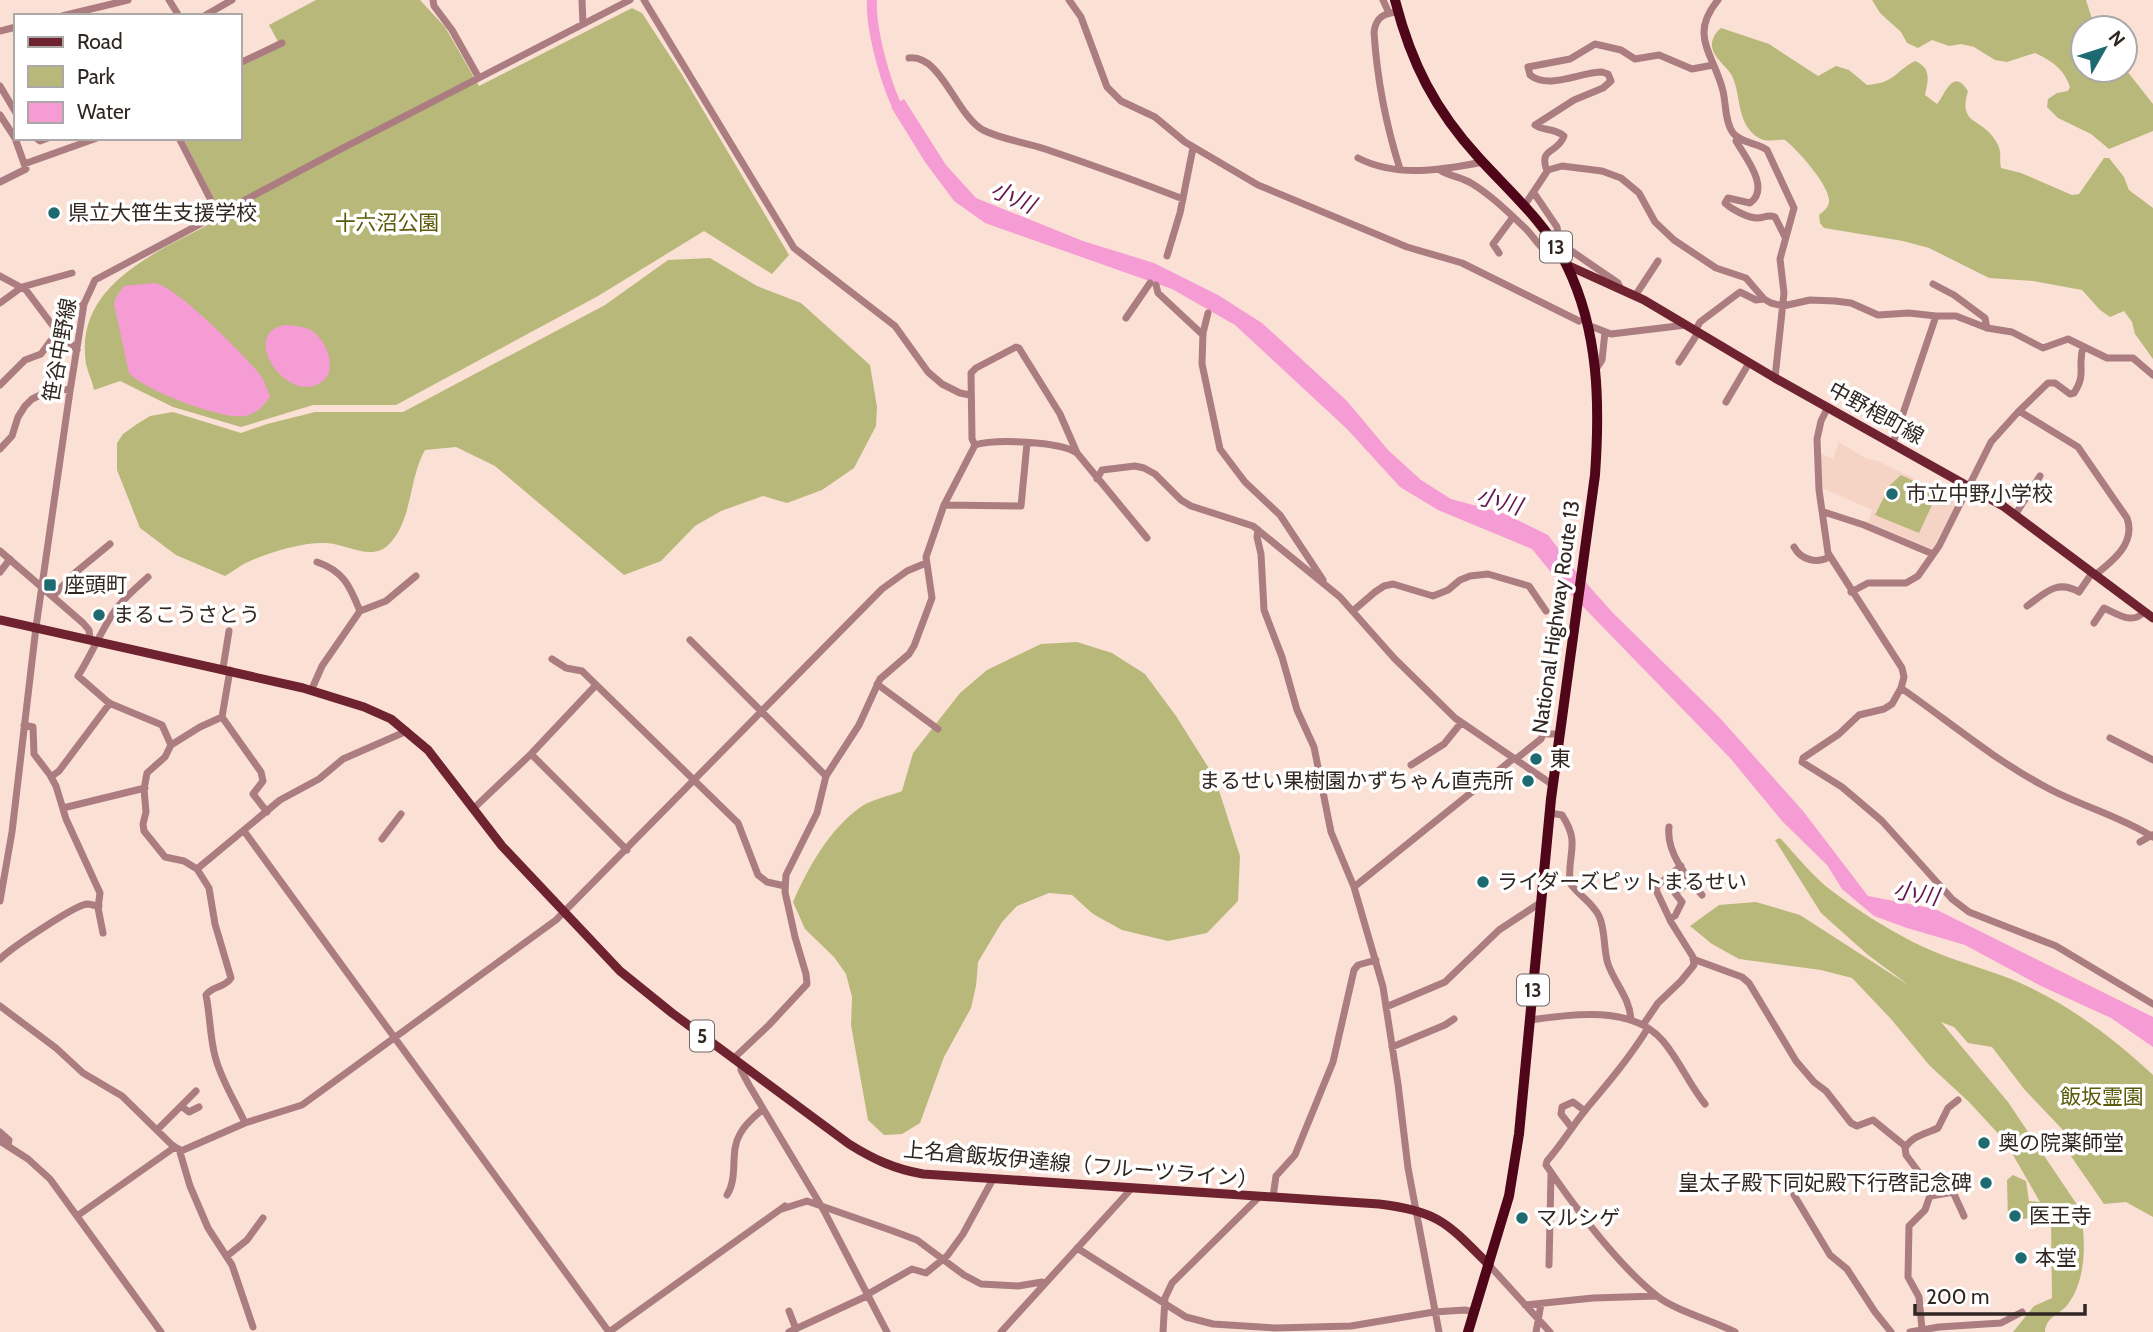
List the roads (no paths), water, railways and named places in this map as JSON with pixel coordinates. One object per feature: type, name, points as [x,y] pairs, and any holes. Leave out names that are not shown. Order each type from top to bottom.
[{"type":"highway","name":"National Highway Route 13","points":[[1395,0],[1394,13],[1423,80],[1440,109],[1483,162],[1524,206],[1567,265],[1589,331],[1595,369],[1598,427],[1587,538],[1553,785],[1520,1134],[1509,1196],[1468,1332]]},
{"type":"main road","name":"中野梍町線","points":[[1567,265],[1637,296],[1775,378],[1968,485],[2015,515],[2153,618]]},
{"type":"main road","name":"上名倉飯坂伊達線（フルーツライン）","points":[[0,620],[226,669],[311,691],[372,710],[391,719],[428,751],[502,846],[564,914],[642,991],[849,1144],[880,1163],[923,1174],[1380,1204],[1417,1210],[1447,1225],[1489,1265]]},
{"type":"street","points":[[70,14],[128,0]]},
{"type":"street","points":[[208,14],[232,0]]},
{"type":"street","points":[[433,0],[433,6],[452,30],[479,79]]},
{"type":"street","points":[[582,0],[583,24]]},
{"type":"street","name":"笹谷中野線","points":[[0,901],[12,832],[36,627],[83,305],[95,281],[218,214],[630,0]]},
{"type":"street","points":[[643,0],[794,248],[895,326],[928,372],[942,384],[970,395]]},
{"type":"street","points":[[1069,0],[1081,17],[1107,87],[1113,95],[1155,117],[1193,148],[1267,189],[1407,247],[1462,263],[1579,321]]},
{"type":"street","points":[[1382,0],[1394,13],[1380,17],[1375,23],[1376,64],[1390,139],[1400,169]]},
{"type":"street","points":[[1718,0],[1709,12],[1704,27],[1704,44],[1723,92],[1730,127],[1737,137],[1764,147],[1794,208],[1780,259],[1783,306],[1775,378]]},
{"type":"street","points":[[242,62],[282,43]]},
{"type":"street","points":[[1547,171],[1544,159],[1546,154],[1560,144],[1564,136],[1556,130],[1535,125],[1611,81],[1608,74],[1595,72],[1561,80],[1535,79],[1528,72],[1529,66],[1570,59],[1595,44],[1621,50],[1635,59],[1658,55],[1692,69],[1713,65]]},
{"type":"street","points":[[909,58],[916,57],[929,62],[960,107],[981,128],[1183,199]]},
{"type":"street","points":[[0,86],[14,110]]},
{"type":"street","points":[[0,115],[14,136]]},
{"type":"street","points":[[1737,137],[1736,141],[1756,178],[1759,190],[1757,197],[1750,203],[1728,198],[1725,203],[1756,218],[1767,215],[1775,217],[1785,237]]},
{"type":"street","points":[[0,182],[26,169],[16,140]]},
{"type":"street","points":[[24,164],[91,140]]},
{"type":"street","points":[[180,140],[218,214]]},
{"type":"street","points":[[1167,256],[1183,199],[1193,148]]},
{"type":"street","points":[[1358,158],[1379,166],[1400,169],[1440,170],[1483,162]]},
{"type":"street","points":[[1524,206],[1547,171],[1562,166],[1602,171],[1621,178],[1639,192],[1655,222],[1674,240],[1716,268],[1746,278],[1764,299]]},
{"type":"street","points":[[1440,170],[1474,184],[1513,217],[1545,251],[1552,255],[1560,254]]},
{"type":"street","points":[[1534,193],[1570,250],[1618,283],[1621,289]]},
{"type":"street","points":[[1499,254],[1493,244],[1513,217]]},
{"type":"street","points":[[1637,296],[1659,263]]},
{"type":"street","points":[[0,303],[22,287],[72,273]]},
{"type":"street","points":[[0,276],[22,287],[57,331],[77,350]]},
{"type":"street","points":[[1126,318],[1153,284],[1158,293],[1203,335]]},
{"type":"street","points":[[1933,285],[1954,295],[1985,318],[1987,328]]},
{"type":"street","points":[[1679,362],[1700,323],[1740,292],[1756,300],[1764,299],[1783,306],[1810,300],[1835,300],[1850,303],[1878,315],[1909,313],[1956,316],[1987,328],[2012,332],[2043,348],[2068,339],[2107,358],[2133,358],[2153,375]]},
{"type":"street","points":[[0,385],[25,360],[41,354],[74,309],[83,305]]},
{"type":"street","points":[[1208,313],[1203,335],[1203,375],[1222,453],[1245,482],[1280,515],[1324,584]]},
{"type":"street","points":[[1892,443],[1936,316]]},
{"type":"street","points":[[1592,327],[1611,334],[1686,325]]},
{"type":"street","points":[[1641,342],[1646,331]]},
{"type":"street","points":[[1595,369],[1602,360],[1605,332]]},
{"type":"street","points":[[1851,592],[1868,583],[1913,581],[1933,554],[1992,442],[2048,383],[2055,383],[2070,394],[2074,393],[2083,376],[2080,362],[2083,347]]},
{"type":"street","points":[[975,445],[972,439],[970,395],[972,371],[1012,348],[1019,348],[1060,414],[1077,453],[1147,538]]},
{"type":"street","points":[[1726,402],[1749,363]]},
{"type":"street","points":[[0,449],[10,439],[18,418],[32,399],[57,387],[70,391]]},
{"type":"street","points":[[1828,407],[1817,439],[1819,490],[1829,557],[1902,668],[1904,677],[1890,706],[1856,717],[1839,734],[1803,758],[1804,764],[1842,787],[1882,821],[1952,899],[1969,912],[2056,946],[2153,1004]]},
{"type":"street","points":[[2019,411],[2078,447],[2127,518],[2130,530],[2126,542],[2113,559],[2094,574],[2079,592],[2063,585],[2050,589],[2027,606]]},
{"type":"street","points":[[975,445],[1027,443],[1069,448],[1077,453]]},
{"type":"street","points":[[944,505],[1021,506],[1027,443]]},
{"type":"street","points":[[887,1332],[820,1204],[737,1062],[807,984],[785,886],[786,875],[817,813],[826,776],[859,725],[877,684],[914,646],[932,598],[926,563],[944,505],[975,445]]},
{"type":"street","points":[[1097,479],[1101,470],[1135,466],[1143,468],[1155,474],[1181,500],[1191,506],[1258,530],[1354,610],[1394,658],[1461,723],[1553,785]]},
{"type":"street","points":[[2015,515],[2040,476]]},
{"type":"street","points":[[1824,512],[1864,525],[1933,554]]},
{"type":"street","points":[[1258,530],[1264,610],[1282,657],[1297,710],[1314,747],[1331,832],[1354,887],[1376,960],[1386,1007],[1408,1168],[1439,1332]]},
{"type":"street","points":[[54,595],[110,544]]},
{"type":"street","points":[[1794,547],[1797,553],[1809,560],[1823,561],[1829,557]]},
{"type":"street","points":[[0,551],[54,595],[89,630],[93,640],[91,656],[78,676],[110,703],[162,724],[171,745]]},
{"type":"street","points":[[0,572],[10,559]]},
{"type":"street","points":[[317,562],[347,580],[360,611]]},
{"type":"street","points":[[0,1006],[56,1048],[83,1073],[122,1096],[181,1151],[245,1123],[302,1105],[564,914],[882,589],[906,571],[926,563]]},
{"type":"street","points":[[1354,610],[1384,586],[1393,584],[1433,596],[1448,590],[1460,580],[1488,574],[1529,586],[1546,611]]},
{"type":"street","points":[[311,691],[323,666],[360,611],[386,601],[416,576]]},
{"type":"street","points":[[93,640],[116,609],[148,577]]},
{"type":"street","points":[[2094,623],[2104,608],[2133,619],[2144,612]]},
{"type":"street","points":[[229,631],[222,717],[261,772],[263,781],[253,791],[267,812]]},
{"type":"street","points":[[690,640],[826,776]]},
{"type":"street","points":[[552,659],[566,668],[582,671],[695,780],[738,823],[758,876],[767,882],[785,886]]},
{"type":"street","points":[[877,684],[938,729]]},
{"type":"street","points":[[473,809],[531,754],[596,685]]},
{"type":"street","points":[[1901,688],[2022,774],[2152,836]]},
{"type":"street","points":[[51,777],[59,771],[110,703]]},
{"type":"street","points":[[222,717],[171,745],[164,757],[148,771],[143,824],[144,831],[165,857],[184,861],[197,869],[209,888],[215,924],[231,978],[227,984],[209,990],[206,995],[211,1017],[213,1049],[221,1076],[245,1123]]},
{"type":"street","points":[[1411,765],[1444,744],[1461,723]]},
{"type":"street","points":[[24,725],[33,727],[34,754],[51,777],[82,856],[100,893],[103,933]]},
{"type":"street","points":[[197,869],[280,800],[319,779],[344,759],[407,731]]},
{"type":"street","points":[[1354,887],[1541,739],[1543,734],[1559,734]]},
{"type":"street","points":[[2110,738],[2153,760]]},
{"type":"street","points":[[531,754],[627,850]]},
{"type":"street","points":[[63,808],[145,788]]},
{"type":"street","points":[[1550,813],[1562,815],[1571,833],[1574,842],[1570,883],[1599,916],[1607,961],[1626,997],[1631,1020]]},
{"type":"street","points":[[382,839],[401,814]]},
{"type":"street","points":[[1669,827],[1669,843],[1690,881],[1702,895]]},
{"type":"street","points":[[244,831],[609,1332],[791,1201]]},
{"type":"street","points":[[2140,842],[2152,836]]},
{"type":"street","points":[[1681,866],[1656,887],[1669,918],[1693,959],[1745,979],[1796,1062],[1826,1091],[1851,1123],[1857,1126],[1873,1120],[1905,1146],[1906,1155],[1930,1185],[1931,1196],[1925,1210],[1909,1226],[1908,1277],[1920,1297],[1924,1330]]},
{"type":"street","points":[[1669,918],[1675,916],[1682,902],[1675,893],[1690,881]]},
{"type":"street","points":[[1386,1007],[1445,982],[1499,930],[1540,903]]},
{"type":"street","points":[[0,958],[71,911],[87,904],[99,906]]},
{"type":"street","points":[[1693,959],[1691,970],[1658,1003],[1625,1064],[1546,1163],[1596,1231],[1656,1296],[1735,1332]]},
{"type":"street","points":[[1273,1197],[1276,1176],[1295,1155],[1333,1062],[1354,970],[1358,965],[1376,960]]},
{"type":"street","points":[[1530,1020],[1584,1014],[1631,1020],[1646,1026],[1664,1041],[1705,1104]]},
{"type":"street","points":[[1392,1047],[1454,1019]]},
{"type":"street","points":[[157,1130],[195,1091]]},
{"type":"street","points":[[1905,1146],[1922,1133],[1938,1128],[1948,1108],[1958,1100]]},
{"type":"street","points":[[1572,1128],[1561,1114],[1562,1107],[1573,1102],[1585,1111]]},
{"type":"street","points":[[181,1105],[189,1112],[199,1107]]},
{"type":"street","points":[[727,1195],[734,1174],[737,1139],[740,1132],[763,1108]]},
{"type":"street","points":[[0,1132],[9,1140],[4,1143],[28,1159],[50,1179],[161,1332]]},
{"type":"street","points":[[77,1216],[177,1148]]},
{"type":"street","points":[[177,1148],[208,1228],[232,1265],[253,1326]]},
{"type":"street","points":[[1549,1265],[1551,1172]]},
{"type":"street","points":[[789,1311],[793,1330],[869,1295],[912,1269],[926,1273],[943,1259],[963,1234],[993,1179]]},
{"type":"street","points":[[1002,1332],[1132,1188]]},
{"type":"street","points":[[1931,1196],[1952,1192],[1964,1216]]},
{"type":"street","points":[[1794,1195],[1830,1255],[1847,1269],[1891,1332]]},
{"type":"street","points":[[1172,1332],[1163,1329],[1165,1305],[1171,1283],[1260,1196]]},
{"type":"street","points":[[782,1209],[803,1201],[820,1204],[917,1240],[964,1275],[981,1284],[1010,1287],[1045,1283]]},
{"type":"street","points":[[227,1255],[247,1240],[263,1218]]},
{"type":"street","points":[[1077,1248],[1186,1317],[1213,1324],[1310,1329],[1366,1324],[1434,1311],[1474,1312]]},
{"type":"street","points":[[1489,1265],[1550,1332]]},
{"type":"street","points":[[1525,1305],[1656,1296]]},
{"type":"street","points":[[1536,1332],[1541,1304]]},
{"type":"street","points":[[1910,1332],[2001,1323],[2022,1312]]},
{"type":"water","points":[[904,99],[946,165],[976,198],[1083,241],[1154,263],[1218,295],[1262,323],[1347,401],[1388,450],[1421,480],[1451,499],[1503,513],[1548,535],[1612,612],[1719,717],[1803,811],[1868,896],[1935,909],[2153,1017],[2153,1047],[2111,1018],[2041,986],[1965,945],[1874,916],[1842,889],[1827,865],[1783,822],[1730,758],[1559,582],[1532,549],[1438,510],[1400,487],[1347,429],[1235,325],[1172,289],[985,223],[954,201],[925,162],[891,107]]},
{"type":"water","points":[[155,283],[165,287],[194,309],[253,367],[262,378],[270,396],[259,409],[249,415],[234,416],[202,409],[166,395],[129,373],[114,304],[116,297],[124,286]]},
{"type":"water","points":[[285,325],[309,329],[326,347],[329,370],[327,377],[321,382],[313,386],[301,386],[278,373],[270,362],[266,339],[272,330]]},
{"type":"waterway","name":"小川","points":[[872,0],[881,59],[902,115]]},
{"type":"place","name":"県立大笹生支援学校","points":[[54,213]]},
{"type":"place","name":"市立中野小学校","points":[[1892,494]]},
{"type":"place","name":"座頭町","points":[[50,585]]},
{"type":"place","name":"まるこうさとう","points":[[99,615]]},
{"type":"place","name":"東","points":[[1536,759]]},
{"type":"place","name":"まるせい果樹園かずちゃん直売所","points":[[1528,781]]},
{"type":"place","name":"ライダーズピットまるせい","points":[[1483,882]]},
{"type":"place","name":"奥の院薬師堂","points":[[1984,1143]]},
{"type":"place","name":"皇太子殿下同妃殿下行啓記念碑","points":[[1986,1183]]},
{"type":"place","name":"医王寺","points":[[2015,1216]]},
{"type":"place","name":"マルシゲ","points":[[1522,1218]]},
{"type":"place","name":"本堂","points":[[2021,1258]]},
{"type":"park label","name":"十六沼公園","points":[[387,223]]},
{"type":"park label","name":"飯坂霊園","points":[[2102,1097]]}]
